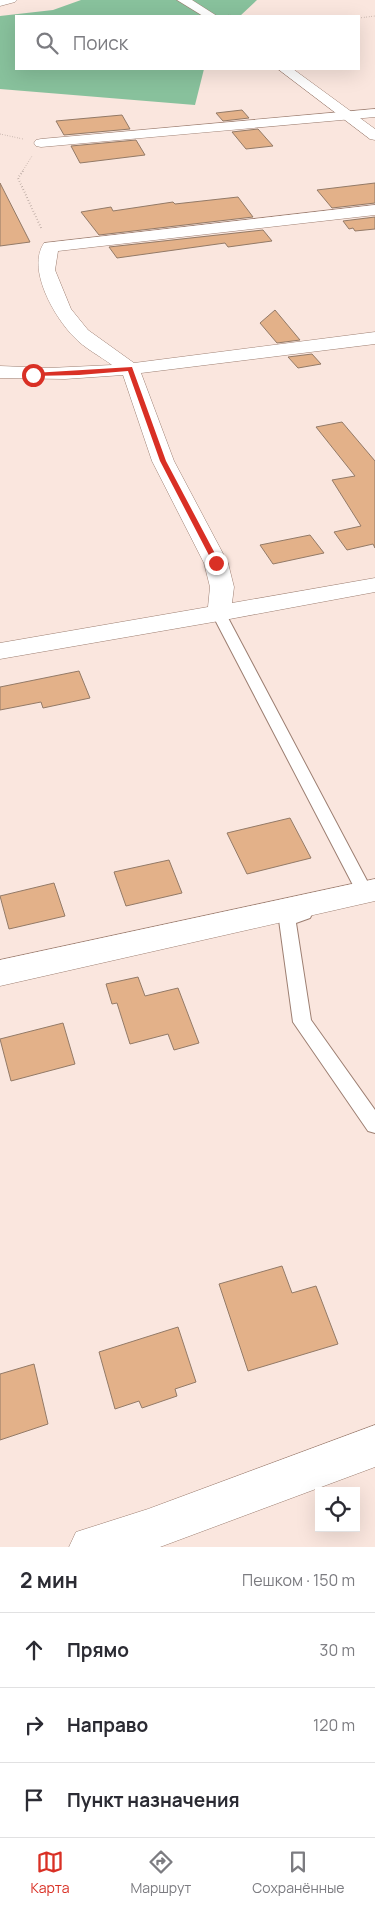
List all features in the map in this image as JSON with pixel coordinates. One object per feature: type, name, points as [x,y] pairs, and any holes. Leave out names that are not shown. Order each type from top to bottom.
[{"type":"street","points":[[0,2],[11,0]]},
{"type":"street","points":[[183,0],[209,15]]},
{"type":"street","points":[[286,70],[375,136]]},
{"type":"street","points":[[41,144],[375,113]]},
{"type":"street","points":[[219,614],[222,587],[216,563],[163,461],[130,369],[80,334],[62,310],[46,270],[50,247],[375,210]]},
{"type":"street","points":[[0,372],[61,374],[130,369],[375,338]]},
{"type":"street","points":[[0,652],[375,585]]},
{"type":"street","points":[[0,973],[370,891]]},
{"type":"street","points":[[91,1547],[148,1530],[375,1446]]},
{"type":"lane","points":[[219,614],[370,891],[287,920],[302,1022],[375,1125]]},
{"type":"path","points":[[360,18],[375,16]]},
{"type":"path","points":[[0,134],[41,144],[18,178],[50,247]]},
{"type":"green space","points":[[81,0],[257,0],[241,15],[15,15],[15,70],[204,70],[195,105],[0,89],[0,16],[53,10]]},
{"type":"building","points":[[242,110],[249,118],[223,121],[216,113]]},
{"type":"building","points":[[122,115],[130,129],[64,135],[56,121]]},
{"type":"building","points":[[258,129],[273,146],[246,149],[232,132]]},
{"type":"building","points":[[136,140],[145,155],[80,163],[71,146]]},
{"type":"building","points":[[0,183],[30,242],[0,246]]},
{"type":"building","points":[[375,183],[375,203],[332,208],[317,190]]},
{"type":"building","points":[[238,197],[253,217],[99,235],[81,212],[111,207],[113,211],[173,202],[175,204]]},
{"type":"building","points":[[375,217],[375,229],[355,231],[353,228],[349,229],[343,221]]},
{"type":"building","points":[[263,230],[272,241],[228,247],[225,243],[117,258],[109,247]]},
{"type":"building","points":[[275,310],[300,340],[277,343],[260,323]]},
{"type":"building","points":[[312,354],[321,364],[298,368],[288,357]]},
{"type":"building","points":[[342,422],[375,461],[375,548],[373,544],[347,550],[334,532],[361,526],[332,480],[355,476],[316,427]]},
{"type":"building","points":[[310,535],[324,553],[273,564],[260,545]]},
{"type":"building","points":[[79,671],[90,698],[43,708],[41,702],[0,710],[0,687]]},
{"type":"building","points":[[290,818],[311,858],[247,874],[227,833]]},
{"type":"building","points":[[169,860],[182,893],[126,906],[114,872]]},
{"type":"building","points":[[54,883],[65,916],[9,929],[0,896]]},
{"type":"building","points":[[138,977],[145,996],[178,988],[199,1043],[174,1050],[168,1034],[130,1044],[117,1003],[112,1004],[106,984]]},
{"type":"building","points":[[63,1023],[75,1064],[11,1081],[0,1039]]},
{"type":"building","points":[[282,1266],[292,1293],[316,1286],[338,1344],[248,1371],[219,1284]]},
{"type":"building","points":[[178,1327],[196,1382],[175,1389],[177,1396],[142,1408],[139,1401],[115,1409],[99,1352]]},
{"type":"building","points":[[34,1364],[48,1424],[0,1440],[0,1374]]},
{"type":"route","points":[[33,375],[79,374],[130,369],[163,461],[216,563]]}]
